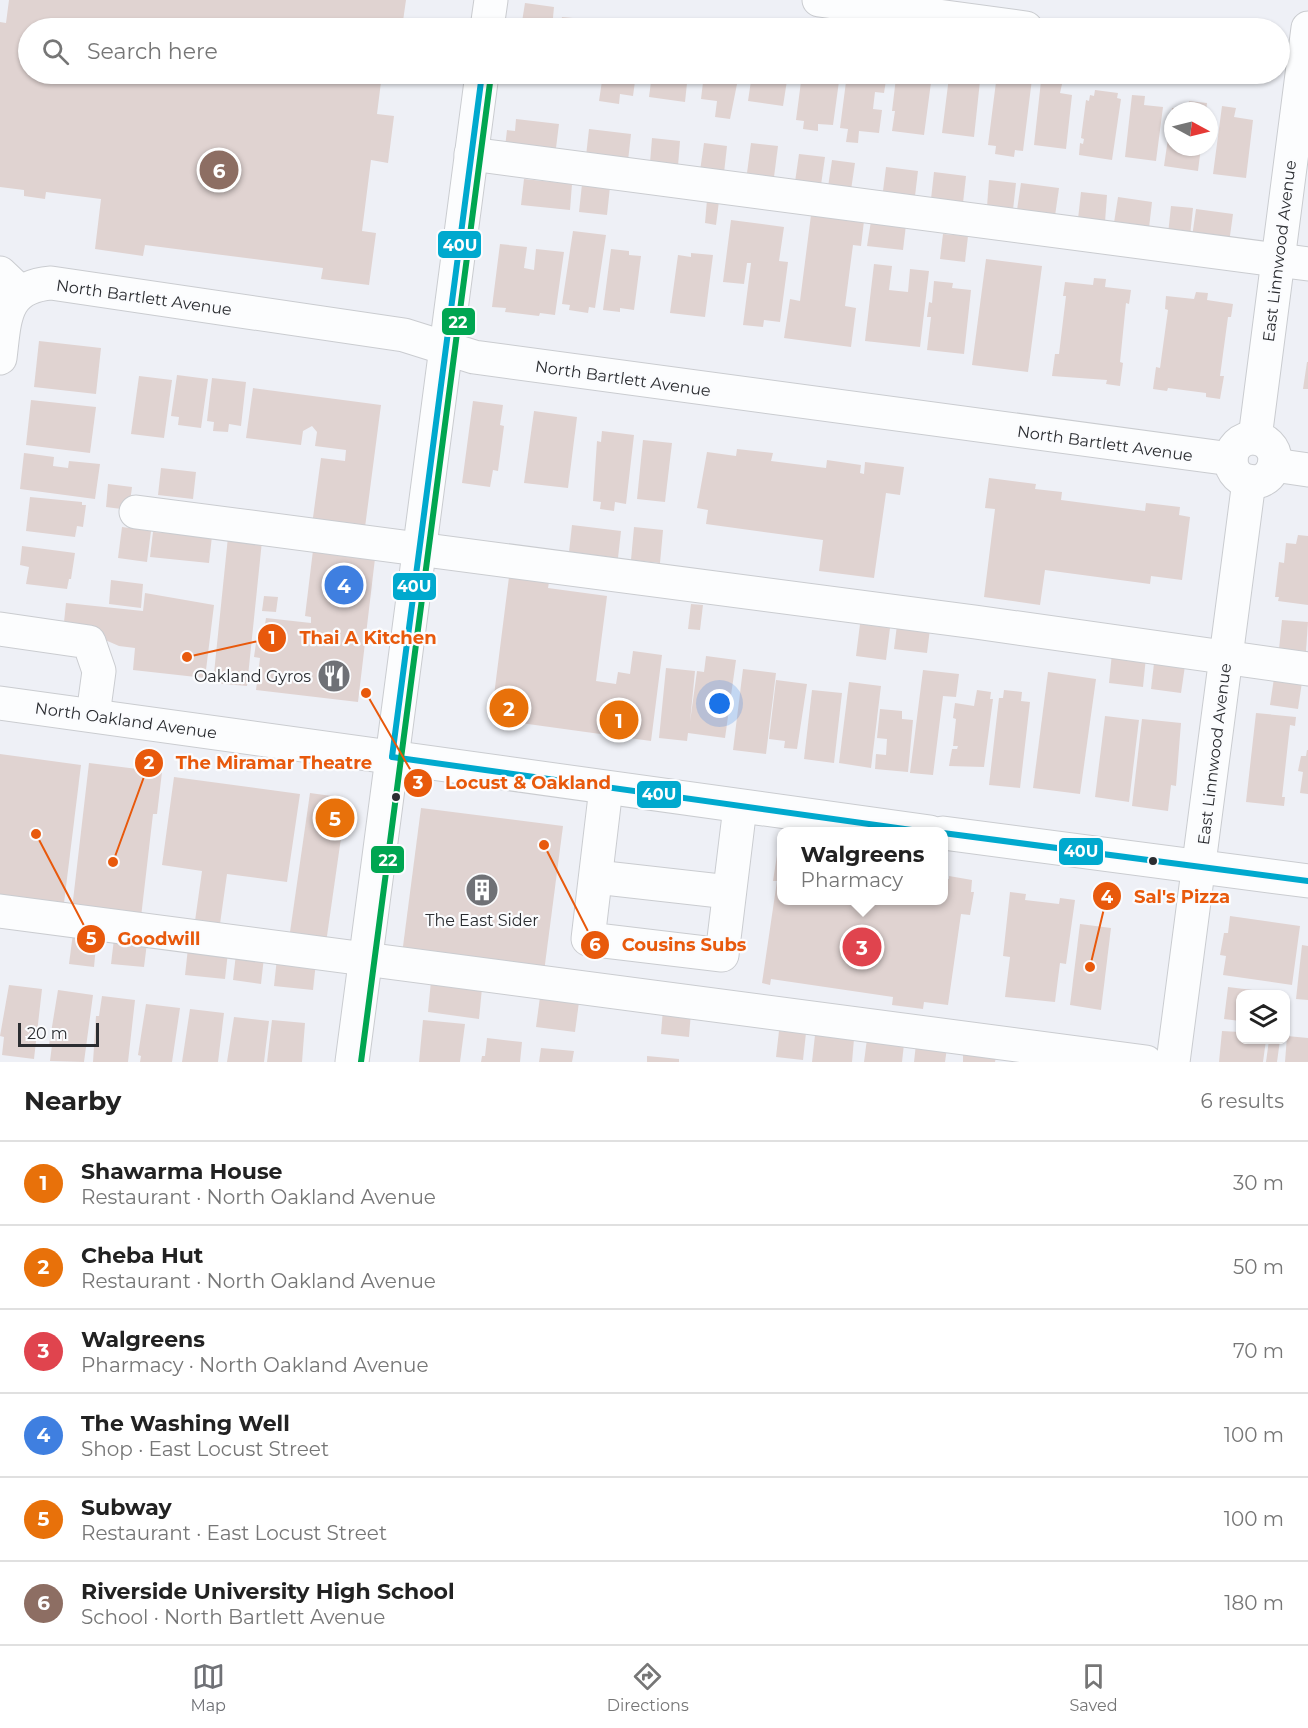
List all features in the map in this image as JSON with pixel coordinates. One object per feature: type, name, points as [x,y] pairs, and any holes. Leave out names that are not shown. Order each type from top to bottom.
[{"type":"street","points":[[488,18],[491,0]]},
{"type":"street","points":[[819,0],[952,18]]},
{"type":"street","name":"East Linnwood Avenue","points":[[1173,1062],[1251,468],[1274,453],[1266,442],[1255,438],[1293,261],[1297,66],[1308,28]]},
{"type":"street","points":[[352,1062],[481,84]]},
{"type":"street","points":[[471,154],[1293,261]]},
{"type":"street","points":[[0,358],[9,305],[10,282]]},
{"type":"street","name":"North Bartlett Avenue","points":[[10,282],[34,285],[51,283],[404,336],[474,357],[1251,468],[1308,470]]},
{"type":"street","points":[[136,512],[975,622],[1308,669]]},
{"type":"street","points":[[0,629],[89,642],[99,671],[93,715]]},
{"type":"street","name":"North Oakland Avenue","points":[[0,703],[740,807],[898,827]]},
{"type":"street","points":[[606,788],[588,939],[722,955],[740,807]]},
{"type":"street","points":[[948,834],[1308,880]]},
{"type":"street","points":[[596,877],[729,892]]},
{"type":"street","points":[[0,911],[366,957],[1146,1062]]},
{"type":"building","points":[[9,0],[406,0],[403,18],[18,18],[18,84],[381,84],[377,114],[394,116],[388,163],[371,160],[362,231],[376,233],[369,285],[321,279],[323,268],[145,245],[143,256],[95,249],[101,199],[46,192],[45,199],[24,196],[24,190],[0,187],[0,22],[6,23]]},
{"type":"building","points":[[525,3],[554,7],[553,18],[523,18]]},
{"type":"building","points":[[602,84],[635,84],[633,96],[620,94],[619,104],[599,101]]},
{"type":"building","points":[[651,84],[687,84],[685,102],[649,97]]},
{"type":"building","points":[[703,84],[737,84],[730,119],[715,117],[717,101],[701,99]]},
{"type":"building","points":[[751,84],[786,84],[783,106],[748,101]]},
{"type":"building","points":[[801,84],[839,84],[833,125],[818,124],[818,131],[803,129],[804,121],[796,120]]},
{"type":"building","points":[[846,84],[885,84],[884,93],[875,92],[873,109],[882,110],[879,133],[859,131],[858,143],[846,142],[848,129],[840,128]]},
{"type":"building","points":[[895,84],[931,84],[924,135],[892,131],[895,111],[892,111]]},
{"type":"building","points":[[948,84],[980,84],[974,137],[942,133]]},
{"type":"building","points":[[996,84],[1031,84],[1023,151],[1015,150],[1014,157],[995,154],[996,146],[988,145]]},
{"type":"building","points":[[1041,84],[1062,84],[1060,93],[1072,95],[1066,149],[1034,145]]},
{"type":"building","points":[[1095,90],[1118,93],[1117,98],[1121,99],[1112,160],[1079,155],[1080,143],[1083,144],[1084,139],[1081,138],[1086,100],[1089,101],[1090,95],[1094,96]]},
{"type":"building","points":[[1132,95],[1145,96],[1144,105],[1163,107],[1156,161],[1125,157]]},
{"type":"building","points":[[1222,106],[1236,108],[1234,117],[1253,120],[1246,178],[1213,174],[1215,156],[1218,156]]},
{"type":"building","points":[[516,119],[559,124],[555,156],[505,147],[507,130],[515,131]]},
{"type":"building","points":[[589,129],[631,134],[628,161],[586,156]]},
{"type":"building","points":[[652,138],[680,141],[678,166],[650,163]]},
{"type":"building","points":[[704,143],[727,146],[724,173],[700,171]]},
{"type":"building","points":[[751,143],[778,146],[774,177],[747,173]]},
{"type":"building","points":[[799,154],[825,157],[821,185],[795,182]]},
{"type":"building","points":[[1165,156],[1200,156],[1198,171],[1164,166]]},
{"type":"building","points":[[832,160],[855,163],[851,190],[828,187]]},
{"type":"building","points":[[886,167],[918,171],[915,196],[883,191]]},
{"type":"building","points":[[934,172],[966,176],[963,203],[931,199]]},
{"type":"building","points":[[524,179],[572,184],[570,210],[521,205]]},
{"type":"building","points":[[989,180],[1016,183],[1013,210],[987,207]]},
{"type":"building","points":[[1021,183],[1059,188],[1055,216],[1017,210]]},
{"type":"building","points":[[582,184],[610,187],[607,215],[579,212]]},
{"type":"building","points":[[1081,192],[1107,195],[1105,222],[1078,219]]},
{"type":"building","points":[[1118,197],[1152,202],[1149,228],[1114,223]]},
{"type":"building","points":[[707,200],[719,201],[716,225],[705,223]]},
{"type":"building","points":[[1171,206],[1193,208],[1190,236],[1168,234]]},
{"type":"building","points":[[1196,209],[1233,214],[1229,243],[1192,237]]},
{"type":"building","points":[[811,215],[864,221],[861,246],[853,245],[845,306],[856,308],[851,347],[784,338],[790,299],[800,301]]},
{"type":"building","points":[[731,220],[784,227],[779,261],[788,262],[780,322],[764,320],[763,327],[743,325],[751,263],[747,263],[744,284],[723,282]]},
{"type":"building","points":[[871,221],[906,225],[903,250],[867,246]]},
{"type":"building","points":[[573,231],[606,235],[595,308],[589,307],[588,313],[569,310],[570,305],[562,304]]},
{"type":"building","points":[[943,234],[968,236],[965,262],[940,259]]},
{"type":"building","points":[[500,244],[527,247],[524,268],[534,270],[536,249],[564,252],[555,315],[540,313],[539,316],[505,312],[506,308],[492,307]]},
{"type":"building","points":[[611,249],[629,251],[629,255],[641,256],[634,310],[620,308],[620,312],[603,310]]},
{"type":"building","points":[[691,253],[713,255],[705,317],[670,313],[678,255],[691,257]]},
{"type":"building","points":[[986,259],[1042,266],[1028,372],[972,365]]},
{"type":"building","points":[[874,264],[892,266],[889,290],[908,292],[910,269],[929,271],[920,347],[865,341]]},
{"type":"building","points":[[1094,278],[1106,279],[1105,287],[1131,290],[1129,304],[1126,303],[1120,386],[1106,384],[1107,380],[1052,376],[1055,354],[1059,354],[1066,296],[1063,296],[1065,282],[1093,285]]},
{"type":"building","points":[[934,281],[953,283],[952,288],[971,290],[964,354],[927,350],[931,317],[927,317],[929,302],[932,303]]},
{"type":"building","points":[[1196,292],[1208,293],[1207,300],[1233,304],[1231,317],[1228,317],[1220,376],[1224,376],[1220,399],[1206,397],[1206,393],[1168,388],[1167,391],[1153,389],[1156,367],[1160,368],[1168,310],[1165,309],[1166,296],[1194,299]]},
{"type":"building","points":[[39,341],[101,348],[96,394],[34,387]]},
{"type":"building","points":[[1307,362],[1308,389],[1303,389]]},
{"type":"building","points":[[177,375],[208,379],[201,428],[178,425],[179,417],[171,416]]},
{"type":"building","points":[[139,376],[172,380],[164,438],[131,434]]},
{"type":"building","points":[[212,378],[246,382],[241,426],[229,424],[228,432],[213,431],[214,422],[207,421]]},
{"type":"building","points":[[253,388],[381,405],[364,535],[312,525],[321,458],[345,461],[346,450],[315,446],[317,432],[312,426],[303,431],[301,445],[246,438]]},
{"type":"building","points":[[31,400],[96,407],[90,453],[26,445]]},
{"type":"building","points":[[473,401],[503,405],[500,425],[504,426],[498,471],[493,470],[490,487],[462,483]]},
{"type":"building","points":[[534,411],[577,417],[568,488],[524,483]]},
{"type":"building","points":[[602,431],[634,435],[626,504],[615,502],[614,511],[600,509],[601,502],[593,501],[597,441],[601,442]]},
{"type":"building","points":[[643,440],[672,443],[665,502],[637,499]]},
{"type":"building","points":[[737,449],[773,453],[771,461],[826,468],[827,460],[861,465],[860,473],[864,474],[865,462],[904,467],[900,495],[886,493],[874,578],[819,571],[823,540],[706,524],[708,510],[697,508],[707,452],[736,456]]},
{"type":"building","points":[[24,453],[54,457],[53,466],[68,468],[69,461],[100,464],[95,499],[20,489]]},
{"type":"building","points":[[161,468],[196,472],[193,499],[158,495]]},
{"type":"building","points":[[989,478],[1036,484],[1035,489],[1062,492],[1061,500],[1145,511],[1146,503],[1180,507],[1179,515],[1190,517],[1182,580],[1151,576],[1150,584],[1045,570],[1040,605],[984,597],[995,509],[985,508]]},
{"type":"building","points":[[108,484],[132,487],[129,510],[106,507]]},
{"type":"building","points":[[30,497],[82,502],[82,505],[86,505],[83,527],[77,526],[75,537],[26,531]]},
{"type":"building","points":[[572,525],[621,531],[618,558],[569,552]]},
{"type":"building","points":[[122,527],[151,531],[147,562],[118,558]]},
{"type":"building","points":[[634,527],[663,530],[660,563],[631,560]]},
{"type":"building","points":[[153,532],[212,536],[209,563],[150,557]]},
{"type":"building","points":[[1298,535],[1308,536],[1308,605],[1278,601],[1279,597],[1275,597],[1279,562],[1284,563],[1286,543],[1296,544]]},
{"type":"building","points":[[228,537],[262,541],[247,686],[213,683]]},
{"type":"building","points":[[314,542],[376,550],[358,702],[256,690],[260,658],[254,657],[256,643],[262,644],[266,618],[311,623],[311,617],[305,616]]},
{"type":"building","points":[[22,546],[75,553],[67,589],[26,584],[29,567],[20,565]]},
{"type":"building","points":[[510,569],[550,577],[548,588],[607,596],[596,681],[616,684],[618,672],[630,674],[633,651],[662,655],[651,741],[491,719]]},
{"type":"building","points":[[111,580],[143,584],[141,608],[109,604]]},
{"type":"building","points":[[145,593],[214,605],[205,678],[133,670],[135,648],[119,646],[64,622],[66,603],[143,611]]},
{"type":"building","points":[[264,596],[278,597],[276,612],[262,611]]},
{"type":"building","points":[[691,604],[703,605],[700,630],[688,629]]},
{"type":"building","points":[[1282,620],[1308,622],[1306,651],[1279,649]]},
{"type":"building","points":[[860,624],[890,628],[886,660],[856,656]]},
{"type":"building","points":[[897,625],[930,629],[927,653],[894,649]]},
{"type":"building","points":[[1112,653],[1146,657],[1143,687],[1109,683]]},
{"type":"building","points":[[1155,655],[1186,659],[1181,693],[1151,689]]},
{"type":"building","points":[[706,656],[736,660],[725,738],[688,733],[687,741],[659,738],[666,668],[695,671],[690,722],[697,671],[704,672]]},
{"type":"building","points":[[743,669],[776,673],[766,754],[733,750]]},
{"type":"building","points":[[923,670],[959,674],[956,697],[943,696],[933,775],[910,773]]},
{"type":"building","points":[[1048,672],[1096,679],[1080,794],[1033,788]]},
{"type":"building","points":[[1274,678],[1302,682],[1298,709],[1270,705]]},
{"type":"building","points":[[776,680],[807,684],[797,749],[784,748],[785,741],[769,739]]},
{"type":"building","points":[[849,682],[881,686],[871,768],[839,763]]},
{"type":"building","points":[[812,690],[842,693],[834,763],[804,759]]},
{"type":"building","points":[[977,690],[991,692],[990,699],[993,699],[984,767],[949,766],[952,749],[957,749],[958,746],[953,746],[955,703],[974,706]]},
{"type":"building","points":[[1004,690],[1022,692],[1021,701],[1030,702],[1020,788],[989,785],[999,698],[1003,698]]},
{"type":"building","points":[[880,709],[902,711],[902,719],[913,720],[908,772],[875,769],[876,754],[886,755],[887,739],[877,738]]},
{"type":"building","points":[[1256,713],[1296,717],[1295,726],[1290,725],[1282,797],[1285,797],[1284,806],[1246,802]]},
{"type":"building","points":[[1105,716],[1139,720],[1129,802],[1095,797]]},
{"type":"building","points":[[1142,719],[1181,723],[1176,786],[1171,785],[1168,811],[1132,806]]},
{"type":"building","points":[[1307,750],[1308,794],[1300,793],[1303,772],[1298,771],[1301,756],[1306,756]]},
{"type":"building","points":[[0,754],[81,765],[63,911],[0,903]]},
{"type":"building","points":[[89,763],[162,772],[157,814],[153,814],[141,917],[72,909]]},
{"type":"building","points":[[174,777],[300,794],[287,882],[227,874],[220,924],[195,921],[202,871],[162,865]]},
{"type":"building","points":[[310,793],[339,797],[346,803],[326,943],[289,939]]},
{"type":"building","name":"The East Sider","points":[[421,808],[563,826],[544,972],[402,954]]},
{"type":"building","points":[[777,855],[777,881],[773,881]]},
{"type":"building","points":[[949,876],[972,880],[971,892],[974,892],[970,915],[961,914],[948,1005],[924,1002],[923,1009],[892,1005],[893,997],[771,979],[770,985],[762,983],[777,881],[777,905],[948,905]]},
{"type":"building","points":[[1010,892],[1026,894],[1025,900],[1059,904],[1060,898],[1075,900],[1066,964],[1060,963],[1055,1002],[1005,997],[1010,957],[1003,956]]},
{"type":"building","points":[[1230,916],[1300,926],[1292,985],[1223,975],[1226,956],[1220,955],[1224,933],[1228,933]]},
{"type":"building","points":[[1080,924],[1111,928],[1101,1010],[1070,1005]]},
{"type":"building","points":[[73,933],[97,936],[94,967],[69,964]]},
{"type":"building","points":[[114,939],[147,943],[144,967],[111,964]]},
{"type":"building","points":[[1302,945],[1308,946],[1308,1000],[1296,999]]},
{"type":"building","points":[[188,948],[228,952],[225,979],[185,975]]},
{"type":"building","points":[[236,954],[264,957],[261,984],[233,980]]},
{"type":"building","points":[[277,958],[316,962],[313,990],[274,986]]},
{"type":"building","points":[[431,981],[482,988],[479,1019],[428,1012]]},
{"type":"building","points":[[9,985],[42,989],[34,1059],[2,1055],[4,1037],[0,1036]]},
{"type":"building","points":[[1228,987],[1253,990],[1236,990],[1236,1020],[1224,1019]]},
{"type":"building","points":[[58,990],[93,995],[84,1062],[50,1061],[52,1045],[49,1045]]},
{"type":"building","points":[[102,996],[135,1000],[128,1062],[93,1062],[96,1016],[99,1016]]},
{"type":"building","points":[[540,997],[579,1002],[575,1032],[536,1027]]},
{"type":"building","points":[[146,1004],[180,1008],[172,1062],[140,1062],[141,1056],[138,1055]]},
{"type":"building","points":[[190,1009],[224,1013],[218,1062],[182,1062]]},
{"type":"building","points":[[663,1009],[691,1012],[689,1037],[661,1034]]},
{"type":"building","points":[[234,1017],[269,1021],[264,1062],[227,1062]]},
{"type":"building","points":[[272,1020],[305,1023],[302,1062],[267,1062]]},
{"type":"building","points":[[423,1020],[465,1024],[460,1062],[419,1062]]},
{"type":"building","points":[[779,1031],[806,1033],[803,1060],[776,1057]]},
{"type":"building","points":[[1222,1031],[1236,1032],[1236,1044],[1265,1044],[1263,1062],[1219,1062]]},
{"type":"building","points":[[815,1035],[854,1039],[852,1062],[812,1062]]},
{"type":"building","points":[[1290,1036],[1308,1038],[1308,1062],[1285,1062],[1286,1044],[1290,1044]]},
{"type":"building","points":[[487,1038],[522,1042],[520,1062],[481,1062],[482,1056],[485,1056]]},
{"type":"building","points":[[867,1039],[904,1044],[902,1062],[864,1062]]},
{"type":"building","points":[[916,1044],[947,1048],[945,1062],[914,1062]]},
{"type":"building","points":[[1268,1044],[1279,1044],[1277,1062],[1266,1062]]},
{"type":"building","points":[[541,1048],[574,1051],[572,1062],[539,1062]]},
{"type":"building","points":[[963,1053],[996,1057],[995,1062],[963,1062]]},
{"type":"building","points":[[647,1056],[679,1059],[679,1062],[647,1062]]},
{"type":"transit line","name":"40U","points":[[392,757],[481,84]]},
{"type":"transit line","name":"22","points":[[361,1062],[490,84]]},
{"type":"transit line","name":"40U","points":[[392,757],[890,827]]},
{"type":"transit line","name":"40U","points":[[948,834],[1308,881]]},
{"type":"place","name":"Riverside University High School","points":[[219,170]]},
{"type":"place","name":"The Washing Well","points":[[344,585]]},
{"type":"place","name":"Thai A Kitchen","points":[[187,657]]},
{"type":"place","name":"Oakland Gyros","points":[[334,676]]},
{"type":"place","name":"Locust & Oakland","points":[[366,693]]},
{"type":"place","name":"Cheba Hut","points":[[509,708]]},
{"type":"place","name":"Shawarma House","points":[[619,720]]},
{"type":"place","name":"Subway","points":[[335,818]]},
{"type":"place","name":"Goodwill","points":[[36,834]]},
{"type":"place","name":"Cousins Subs","points":[[544,845]]},
{"type":"place","name":"The Miramar Theatre","points":[[113,862]]},
{"type":"place","name":"The East Sider","points":[[482,890]]},
{"type":"place","name":"Walgreens","points":[[862,947]]},
{"type":"place","name":"Sal's Pizza","points":[[1090,967]]}]
